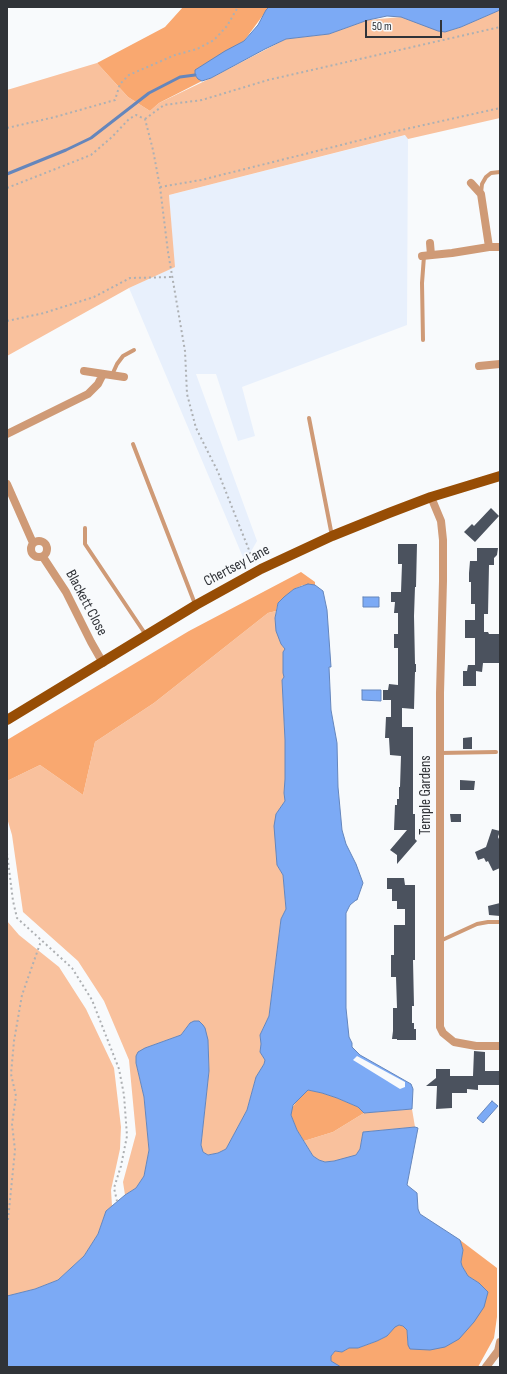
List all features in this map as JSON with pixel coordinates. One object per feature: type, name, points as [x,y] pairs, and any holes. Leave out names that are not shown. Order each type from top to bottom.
[{"type":"main road","name":"Chertsey Lane","points":[[7,720],[103,663],[196,605],[261,570],[332,536],[431,497],[500,476]]},
{"type":"street","points":[[471,183],[481,194],[489,247]]},
{"type":"street","points":[[430,243],[426,256],[489,247],[500,247]]},
{"type":"street","points":[[479,366],[500,364]]},
{"type":"street","points":[[84,371],[124,378]]},
{"type":"street","points":[[7,434],[88,394],[98,384],[103,374]]},
{"type":"street","name":"Blackett Close","points":[[7,484],[33,543],[31,553],[36,557],[46,554],[48,548],[46,544],[40,540],[33,543]]},
{"type":"street","name":"Temple Gardens","points":[[431,497],[441,521],[443,540],[440,752],[440,1027],[443,1033],[454,1042],[463,1045],[500,1046]]},
{"type":"street","name":"Blackett Close","points":[[43,556],[66,592],[103,663]]},
{"type":"street","points":[[486,1367],[498,1351],[500,1342]]},
{"type":"lane","points":[[481,194],[482,184],[486,177],[500,172]]},
{"type":"lane","points":[[423,340],[422,283],[426,256]]},
{"type":"lane","points":[[112,376],[117,364],[123,356],[134,350]]},
{"type":"lane","points":[[309,418],[332,536]]},
{"type":"lane","points":[[133,444],[196,605]]},
{"type":"lane","points":[[85,528],[85,544],[146,635]]},
{"type":"lane","points":[[440,752],[496,752]]},
{"type":"lane","points":[[439,941],[477,924],[500,922]]},
{"type":"path","points":[[7,128],[55,117],[115,100],[120,84],[129,75],[175,56],[197,49],[214,40],[227,26],[238,7]]},
{"type":"path","points":[[145,119],[164,105],[202,100],[268,80],[500,27]]},
{"type":"path","points":[[160,187],[201,180],[397,131],[500,108]]},
{"type":"path","points":[[7,188],[91,155],[112,137],[129,119],[136,115],[145,119]]},
{"type":"path","points":[[145,119],[160,187],[168,252],[185,351],[187,394],[196,428],[218,472],[251,555],[261,570]]},
{"type":"path","points":[[7,321],[44,313],[94,297],[130,278],[173,277]]},
{"type":"path","points":[[7,853],[13,901],[17,918],[72,968],[92,1000],[119,1069],[124,1095],[127,1136],[121,1166],[114,1188],[117,1201]]},
{"type":"path","points":[[8,1220],[15,1150],[12,1124],[16,1096],[11,1074],[14,1041],[22,995],[41,941]]},
{"type":"shaded area","points":[[183,7],[269,7],[244,41],[196,70],[202,81],[159,103],[150,111],[128,97],[97,63],[165,27]]},
{"type":"shaded area","points":[[500,10],[500,118],[408,139],[405,135],[169,195],[175,267],[129,288],[7,356],[7,90],[97,63],[128,97],[150,111],[159,103],[286,39],[329,34],[368,20],[401,17],[445,32],[461,27]]},
{"type":"shaded area","points":[[406,135],[408,139],[407,325],[242,387],[255,436],[238,441],[216,374],[196,374],[257,541],[245,562],[129,288],[174,267],[169,195]]},
{"type":"shaded area","points":[[301,572],[315,582],[315,585],[303,585],[294,589],[278,603],[276,611],[268,613],[154,703],[95,742],[83,795],[40,765],[7,781],[7,740],[189,631]]},
{"type":"shaded area","points":[[276,611],[275,618],[281,644],[285,649],[284,677],[282,680],[285,740],[285,801],[276,814],[277,865],[283,875],[286,909],[281,919],[269,1016],[260,1035],[260,1052],[265,1060],[264,1064],[256,1077],[247,1110],[226,1149],[219,1153],[208,1155],[203,1152],[201,1145],[209,1071],[208,1040],[190,1023],[181,1035],[145,1048],[136,1063],[144,1097],[149,1150],[144,1176],[136,1188],[125,1195],[123,1182],[136,1134],[129,1060],[104,1001],[78,961],[23,912],[12,835],[7,818],[7,781],[40,765],[83,795],[95,742],[154,703],[268,613]]},
{"type":"shaded area","points":[[7,921],[19,935],[59,967],[86,1009],[114,1068],[121,1127],[120,1149],[111,1190],[112,1206],[106,1211],[98,1234],[84,1256],[58,1280],[35,1289],[7,1296]]},
{"type":"shaded area","points":[[308,1090],[337,1098],[358,1107],[364,1113],[333,1132],[304,1141],[297,1130],[291,1115],[291,1109],[300,1097]]},
{"type":"shaded area","points":[[412,1109],[415,1127],[363,1132],[360,1149],[356,1155],[352,1157],[325,1162],[319,1160],[313,1156],[304,1141],[333,1132],[364,1113]]},
{"type":"shaded area","points":[[460,1240],[497,1268],[497,1317],[494,1338],[478,1367],[341,1367],[331,1361],[331,1356],[335,1351],[342,1352],[349,1348],[358,1348],[377,1341],[387,1336],[395,1326],[399,1325],[403,1326],[407,1330],[408,1345],[479,1283],[468,1276],[462,1266],[461,1262],[463,1250]]},
{"type":"water","points":[[269,7],[500,7],[500,10],[461,27],[445,32],[438,31],[401,17],[387,16],[368,20],[329,34],[286,39],[211,78],[202,81],[198,79],[195,75],[195,70],[244,41],[258,25]]},
{"type":"water","points":[[308,584],[315,585],[323,591],[327,610],[331,667],[329,667],[331,710],[337,743],[338,787],[342,830],[346,844],[363,883],[357,900],[350,905],[346,913],[346,1008],[349,1037],[352,1047],[360,1055],[411,1084],[413,1089],[412,1109],[364,1113],[358,1107],[337,1098],[308,1090],[293,1105],[291,1115],[297,1130],[313,1156],[325,1162],[356,1155],[360,1149],[363,1132],[415,1127],[418,1128],[407,1185],[417,1193],[418,1209],[420,1214],[460,1240],[463,1250],[461,1262],[462,1266],[468,1276],[479,1283],[488,1292],[484,1307],[474,1322],[459,1339],[445,1347],[430,1350],[410,1349],[408,1345],[407,1330],[403,1326],[399,1325],[395,1327],[387,1336],[377,1341],[358,1348],[349,1348],[342,1352],[335,1351],[331,1356],[331,1361],[341,1367],[7,1367],[7,1296],[35,1289],[58,1280],[84,1256],[98,1234],[106,1211],[136,1188],[144,1176],[149,1150],[144,1097],[136,1063],[136,1056],[138,1052],[181,1035],[190,1023],[194,1021],[199,1021],[203,1025],[208,1040],[209,1071],[201,1145],[203,1152],[208,1155],[218,1153],[226,1149],[247,1110],[256,1077],[265,1060],[260,1052],[260,1035],[269,1016],[281,919],[286,909],[283,875],[277,865],[274,826],[276,814],[285,801],[285,740],[282,680],[284,677],[283,652],[285,649],[281,644],[276,631],[275,618],[278,603],[294,589]]},
{"type":"water","points":[[363,597],[379,597],[379,607],[363,607]]},
{"type":"water","points":[[362,690],[381,690],[381,701],[362,700]]},
{"type":"water","points":[[492,1101],[498,1106],[483,1123],[477,1118]]},
{"type":"pier","points":[[357,1056],[405,1082],[405,1087],[400,1089],[353,1060]]},
{"type":"building","points":[[491,508],[499,516],[475,542],[464,532],[472,524],[474,526]]},
{"type":"building","points":[[398,544],[417,544],[414,616],[416,672],[414,709],[402,708],[402,727],[413,727],[413,814],[415,814],[415,839],[417,841],[397,864],[397,855],[390,850],[407,830],[394,830],[395,805],[397,805],[397,799],[399,799],[401,756],[390,755],[389,738],[385,738],[386,717],[391,717],[391,700],[383,700],[383,690],[388,690],[389,684],[398,685],[398,648],[394,648],[394,634],[398,634],[398,613],[394,613],[395,602],[391,602],[391,592],[401,592],[402,564],[398,564]]},
{"type":"building","points":[[477,548],[498,548],[497,555],[494,558],[494,565],[489,565],[488,614],[484,614],[484,632],[488,632],[489,634],[500,634],[500,663],[483,663],[482,672],[476,671],[476,686],[463,686],[463,671],[467,671],[468,665],[475,665],[475,638],[465,638],[465,620],[475,620],[475,604],[471,604],[471,582],[469,582],[469,573],[470,561],[477,561]]},
{"type":"building","points":[[472,737],[472,749],[463,749],[463,738]]},
{"type":"building","points":[[460,780],[475,781],[474,790],[460,790]]},
{"type":"building","points":[[450,814],[461,814],[461,822],[451,822]]},
{"type":"building","points":[[492,829],[500,831],[498,837],[500,841],[500,868],[493,871],[488,861],[486,862],[484,858],[478,860],[475,852],[486,847]]},
{"type":"building","points":[[387,878],[404,878],[405,885],[415,885],[415,960],[413,960],[414,1006],[412,1006],[412,1023],[414,1023],[414,1029],[416,1029],[416,1040],[392,1039],[393,1008],[397,1008],[396,977],[391,977],[391,955],[394,955],[394,925],[405,925],[405,909],[397,909],[397,901],[392,901],[392,889],[387,889]]},
{"type":"building","points":[[500,903],[500,916],[489,915],[488,906]]},
{"type":"building","points":[[474,1051],[485,1052],[485,1071],[500,1071],[500,1085],[478,1085],[478,1090],[467,1089],[467,1093],[452,1093],[452,1108],[436,1109],[437,1086],[426,1086],[436,1078],[436,1069],[450,1069],[450,1076],[473,1076]]},
{"type":"waterway","points":[[7,174],[91,138],[149,93],[180,77],[195,75]]}]
